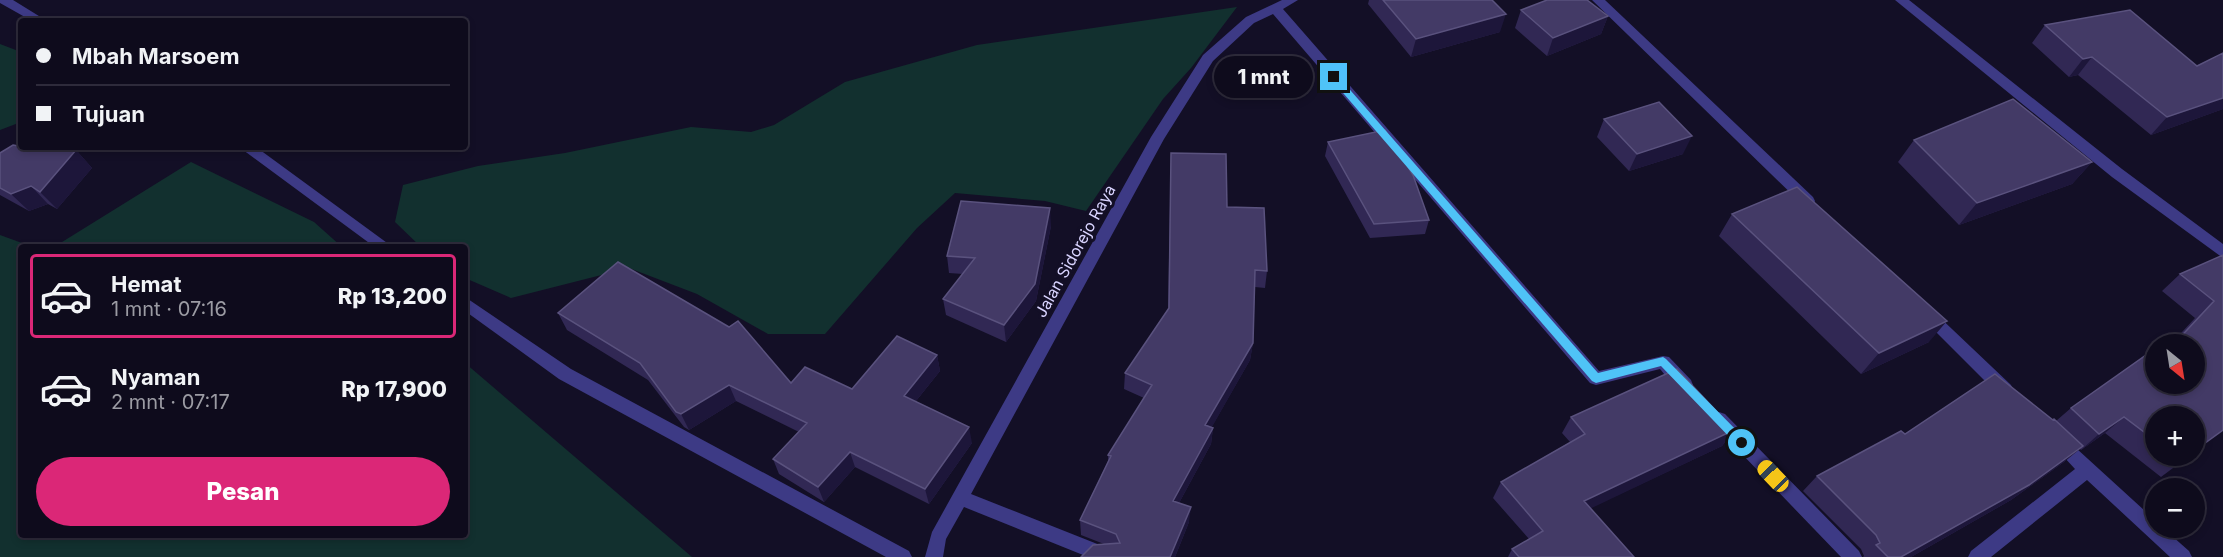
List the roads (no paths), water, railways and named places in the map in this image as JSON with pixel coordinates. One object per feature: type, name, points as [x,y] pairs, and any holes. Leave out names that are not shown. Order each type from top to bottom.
[{"type":"street","points":[[4,0],[35,18]]},
{"type":"street","name":"Jalan Sidorejo Raya","points":[[934,557],[938,538],[1158,137],[1208,58],[1250,20],[1292,0]]},
{"type":"street","points":[[1598,0],[1821,213]]},
{"type":"street","points":[[1901,0],[2117,173],[2223,252]]},
{"type":"street","points":[[1275,8],[1596,378],[1663,362],[1853,557]]},
{"type":"street","points":[[250,150],[381,244]]},
{"type":"street","points":[[1915,303],[2018,403]]},
{"type":"street","points":[[468,305],[565,374],[903,557]]},
{"type":"street","points":[[2044,428],[2183,557]]},
{"type":"street","points":[[1977,557],[2087,470]]},
{"type":"street","points":[[960,498],[1109,557]]}]
